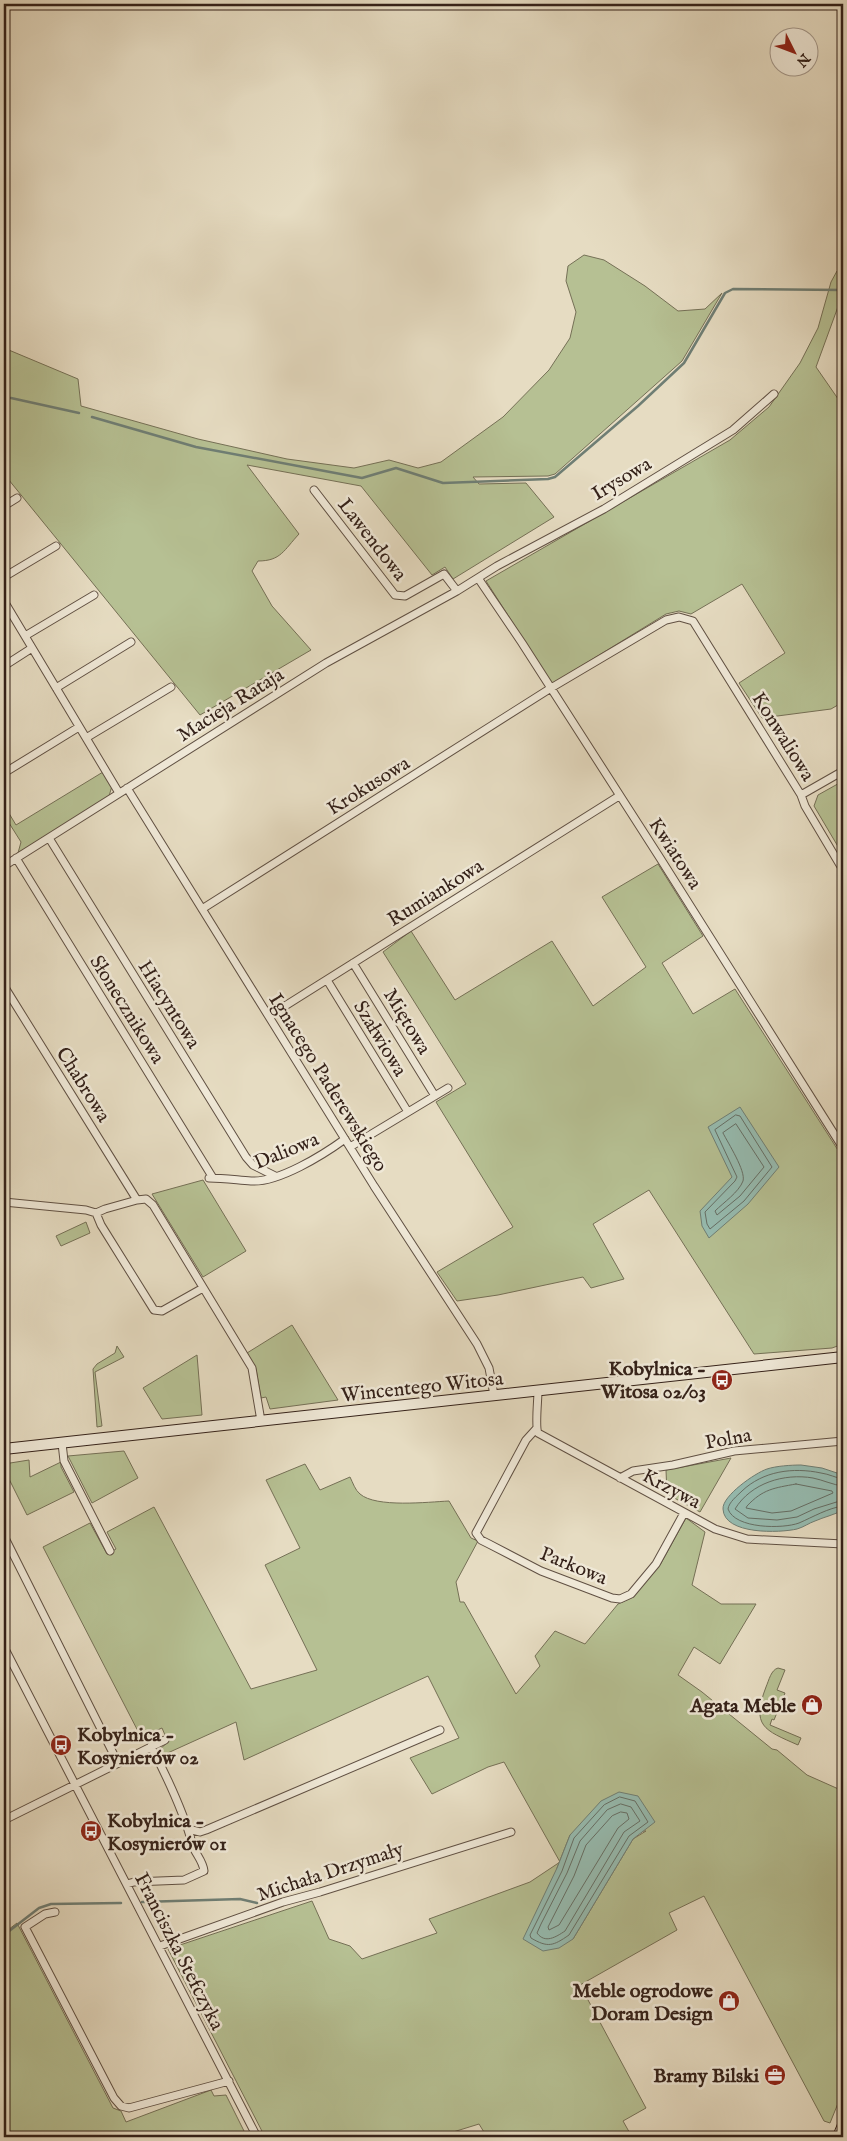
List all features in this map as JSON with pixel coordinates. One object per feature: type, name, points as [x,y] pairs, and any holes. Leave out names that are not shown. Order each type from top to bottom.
[{"type":"street","name":"Irysowa","points":[[478,578],[604,509],[733,430],[774,394]]},
{"type":"street","name":"Lawendowa","points":[[314,490],[395,595],[404,596],[444,574],[457,591]]},
{"type":"street","points":[[4,506],[17,498]]},
{"type":"street","points":[[4,577],[56,546]]},
{"type":"street","name":"Macieja Rataja","points":[[4,866],[326,663],[478,578]]},
{"type":"street","name":"Kwiatowa","points":[[478,578],[551,688],[843,1148]]},
{"type":"street","points":[[25,636],[94,595]]},
{"type":"street","points":[[4,601],[119,793]]},
{"type":"street","name":"Krokusowa","points":[[202,909],[551,688],[666,620],[679,616],[693,621]]},
{"type":"street","name":"Konwaliowa","points":[[693,621],[801,795],[804,806],[843,870]]},
{"type":"street","points":[[56,688],[131,642]]},
{"type":"street","points":[[4,666],[32,648]]},
{"type":"street","points":[[86,738],[171,687]]},
{"type":"street","points":[[4,773],[80,727]]},
{"type":"street","points":[[801,795],[843,772]]},
{"type":"street","name":"Ignacego Paderewskiego","points":[[127,788],[350,1147],[477,1344],[489,1368],[494,1396]]},
{"type":"street","name":"Rumiankowa","points":[[269,1016],[619,796]]},
{"type":"street","name":"Hiacyntowa","points":[[49,838],[246,1157],[254,1165],[274,1176]]},
{"type":"street","name":"Słonecznikowa","points":[[16,858],[210,1178]]},
{"type":"street","name":"Miętowa","points":[[354,964],[435,1096]]},
{"type":"street","name":"Szałwiowa","points":[[328,980],[408,1112]]},
{"type":"street","name":"Chabrowa","points":[[4,986],[137,1200],[146,1199],[153,1205],[252,1368],[261,1421]]},
{"type":"street","points":[[350,1147],[448,1088]]},
{"type":"street","name":"Daliowa","points":[[210,1178],[252,1181],[274,1176],[310,1162],[345,1139]]},
{"type":"street","points":[[96,1214],[105,1209],[137,1200]]},
{"type":"street","points":[[4,1202],[86,1210],[96,1214],[100,1225],[154,1310],[162,1311],[203,1288]]},
{"type":"street","name":"Wincentego Witosa","points":[[4,1449],[843,1357]]},
{"type":"street","points":[[536,1429],[539,1408],[538,1391]]},
{"type":"street","name":"Krzywa","points":[[536,1429],[541,1435],[724,1533],[740,1538],[843,1544]]},
{"type":"street","name":"Parkowa","points":[[536,1429],[526,1440],[476,1533],[481,1540],[541,1570],[612,1598],[620,1598],[631,1594],[656,1564],[684,1513]]},
{"type":"street","name":"Polna","points":[[620,1478],[633,1471],[734,1452],[843,1441]]},
{"type":"street","points":[[62,1443],[64,1461],[110,1551]]},
{"type":"street","points":[[4,1536],[118,1763]]},
{"type":"street","name":"Franciszka Stefczyka","points":[[4,1647],[257,2137]]},
{"type":"street","points":[[188,1829],[200,1832],[206,1830],[440,1730]]},
{"type":"street","points":[[4,1820],[165,1740]]},
{"type":"street","points":[[127,1884],[134,1882],[184,1880],[204,1871],[192,1844],[188,1829],[151,1746]]},
{"type":"street","name":"Michała Drzymały","points":[[160,1946],[282,1902],[320,1892],[511,1832]]},
{"type":"street","points":[[55,1912],[45,1914],[25,1927],[114,2098],[121,2106],[129,2108],[229,2081]]},
{"type":"street","points":[[838,2137],[843,2125]]},
{"type":"green space","points":[[584,255],[604,260],[645,286],[678,311],[705,309],[722,293],[682,361],[555,474],[548,476],[473,477],[479,484],[526,483],[554,517],[453,579],[445,567],[432,575],[361,486],[247,465],[299,534],[282,554],[272,559],[258,561],[252,571],[272,606],[311,650],[200,715],[4,474],[4,348],[78,379],[81,406],[198,439],[287,459],[354,468],[389,460],[418,468],[441,462],[503,417],[549,370],[570,338],[576,312],[566,281],[568,266]]},
{"type":"green space","points":[[843,267],[843,293],[816,367],[843,406],[843,702],[831,709],[762,718],[739,683],[785,653],[742,584],[691,614],[679,611],[666,614],[552,684],[486,581],[730,440],[769,407],[800,363],[818,328],[831,282],[837,271]]},
{"type":"green space","points":[[103,772],[112,786],[109,796],[18,853],[21,842],[4,815],[4,805],[16,825]]},
{"type":"green space","points":[[843,781],[843,855],[814,806],[818,795]]},
{"type":"green space","points":[[658,864],[703,936],[662,963],[693,1014],[735,989],[843,1158],[843,1344],[832,1348],[754,1354],[649,1190],[593,1224],[624,1279],[591,1288],[583,1277],[498,1295],[457,1301],[437,1272],[513,1227],[436,1102],[466,1084],[383,952],[411,931],[455,1000],[552,941],[593,1006],[646,967],[602,897]]},
{"type":"green space","points":[[203,1180],[246,1251],[203,1277],[152,1194]]},
{"type":"green space","points":[[86,1222],[90,1233],[61,1246],[56,1236]]},
{"type":"green space","points":[[292,1325],[338,1400],[270,1409],[266,1397],[261,1398],[256,1369],[247,1353]]},
{"type":"green space","points":[[117,1346],[124,1357],[95,1372],[102,1426],[97,1427],[93,1369],[97,1364],[115,1353]]},
{"type":"green space","points":[[197,1355],[202,1415],[162,1419],[143,1388]]},
{"type":"green space","points":[[124,1451],[138,1478],[92,1503],[68,1456]]},
{"type":"green space","points":[[731,1458],[700,1512],[667,1494],[666,1470]]},
{"type":"green space","points":[[29,1460],[30,1477],[61,1462],[61,1467],[74,1492],[27,1515],[4,1469],[4,1464]]},
{"type":"green space","points":[[305,1464],[320,1490],[350,1477],[360,1494],[378,1501],[416,1503],[449,1501],[471,1538],[478,1541],[456,1582],[460,1602],[464,1602],[516,1694],[540,1666],[535,1656],[555,1631],[585,1644],[618,1604],[633,1597],[660,1565],[686,1518],[705,1532],[692,1585],[721,1604],[756,1604],[720,1664],[694,1647],[678,1675],[807,1775],[843,1791],[843,2091],[830,2123],[824,2121],[704,1896],[669,1913],[677,1930],[580,1985],[646,2108],[623,2121],[632,2137],[487,2137],[479,2124],[437,2137],[265,2137],[168,1949],[312,1901],[329,1939],[350,1946],[362,1959],[437,1933],[429,1919],[530,1882],[559,1863],[557,1868],[573,1939],[633,1839],[646,1831],[570,1835],[560,1861],[504,1762],[488,1767],[432,1794],[410,1758],[459,1738],[428,1676],[244,1760],[236,1722],[161,1756],[159,1750],[168,1742],[162,1728],[141,1737],[43,1547],[90,1523],[107,1554],[116,1549],[107,1532],[154,1507],[251,1689],[317,1670],[265,1565],[300,1548],[266,1480]]},
{"type":"green space","points":[[778,1668],[785,1670],[777,1690],[785,1693],[770,1725],[801,1738],[798,1745],[769,1730],[761,1719],[760,1710],[766,1687],[772,1673]]},
{"type":"green space","points":[[17,1923],[113,2108],[121,2111],[126,2122],[211,2090],[214,2096],[226,2095],[247,2137],[4,2137],[4,1933]]},
{"type":"water","points":[[740,1107],[779,1167],[748,1204],[709,1238],[702,1226],[700,1211],[732,1177],[708,1127]]},
{"type":"water","points":[[801,1465],[822,1468],[843,1475],[843,1510],[797,1529],[778,1531],[742,1528],[733,1524],[726,1517],[723,1509],[724,1504],[733,1492],[748,1480],[762,1471],[771,1468]]},
{"type":"water","points":[[619,1792],[638,1796],[655,1822],[633,1839],[573,1939],[559,1948],[543,1951],[523,1939],[557,1868],[570,1835],[601,1801]]},
{"type":"waterway","points":[[92,417],[196,447],[362,478],[396,468],[443,483],[548,479],[555,477],[638,406],[684,363],[725,293],[733,289],[843,290]]},
{"type":"waterway","points":[[11,398],[79,413]]},
{"type":"waterway","points":[[142,1902],[240,1899],[257,1903]]},
{"type":"waterway","points":[[4,1935],[39,1908],[51,1904],[121,1903]]},
{"type":"place","name":"Kobylnica - Witosa 02/03","points":[[722,1380]]},
{"type":"place","name":"Agata Meble","points":[[812,1705]]},
{"type":"place","name":"Kobylnica - Kosynierów 02","points":[[61,1745]]},
{"type":"place","name":"Kobylnica - Kosynierów 01","points":[[91,1831]]},
{"type":"place","name":"Meble ogrodowe Doram Design","points":[[729,2001]]},
{"type":"place","name":"Bramy Bilski","points":[[775,2075]]}]
